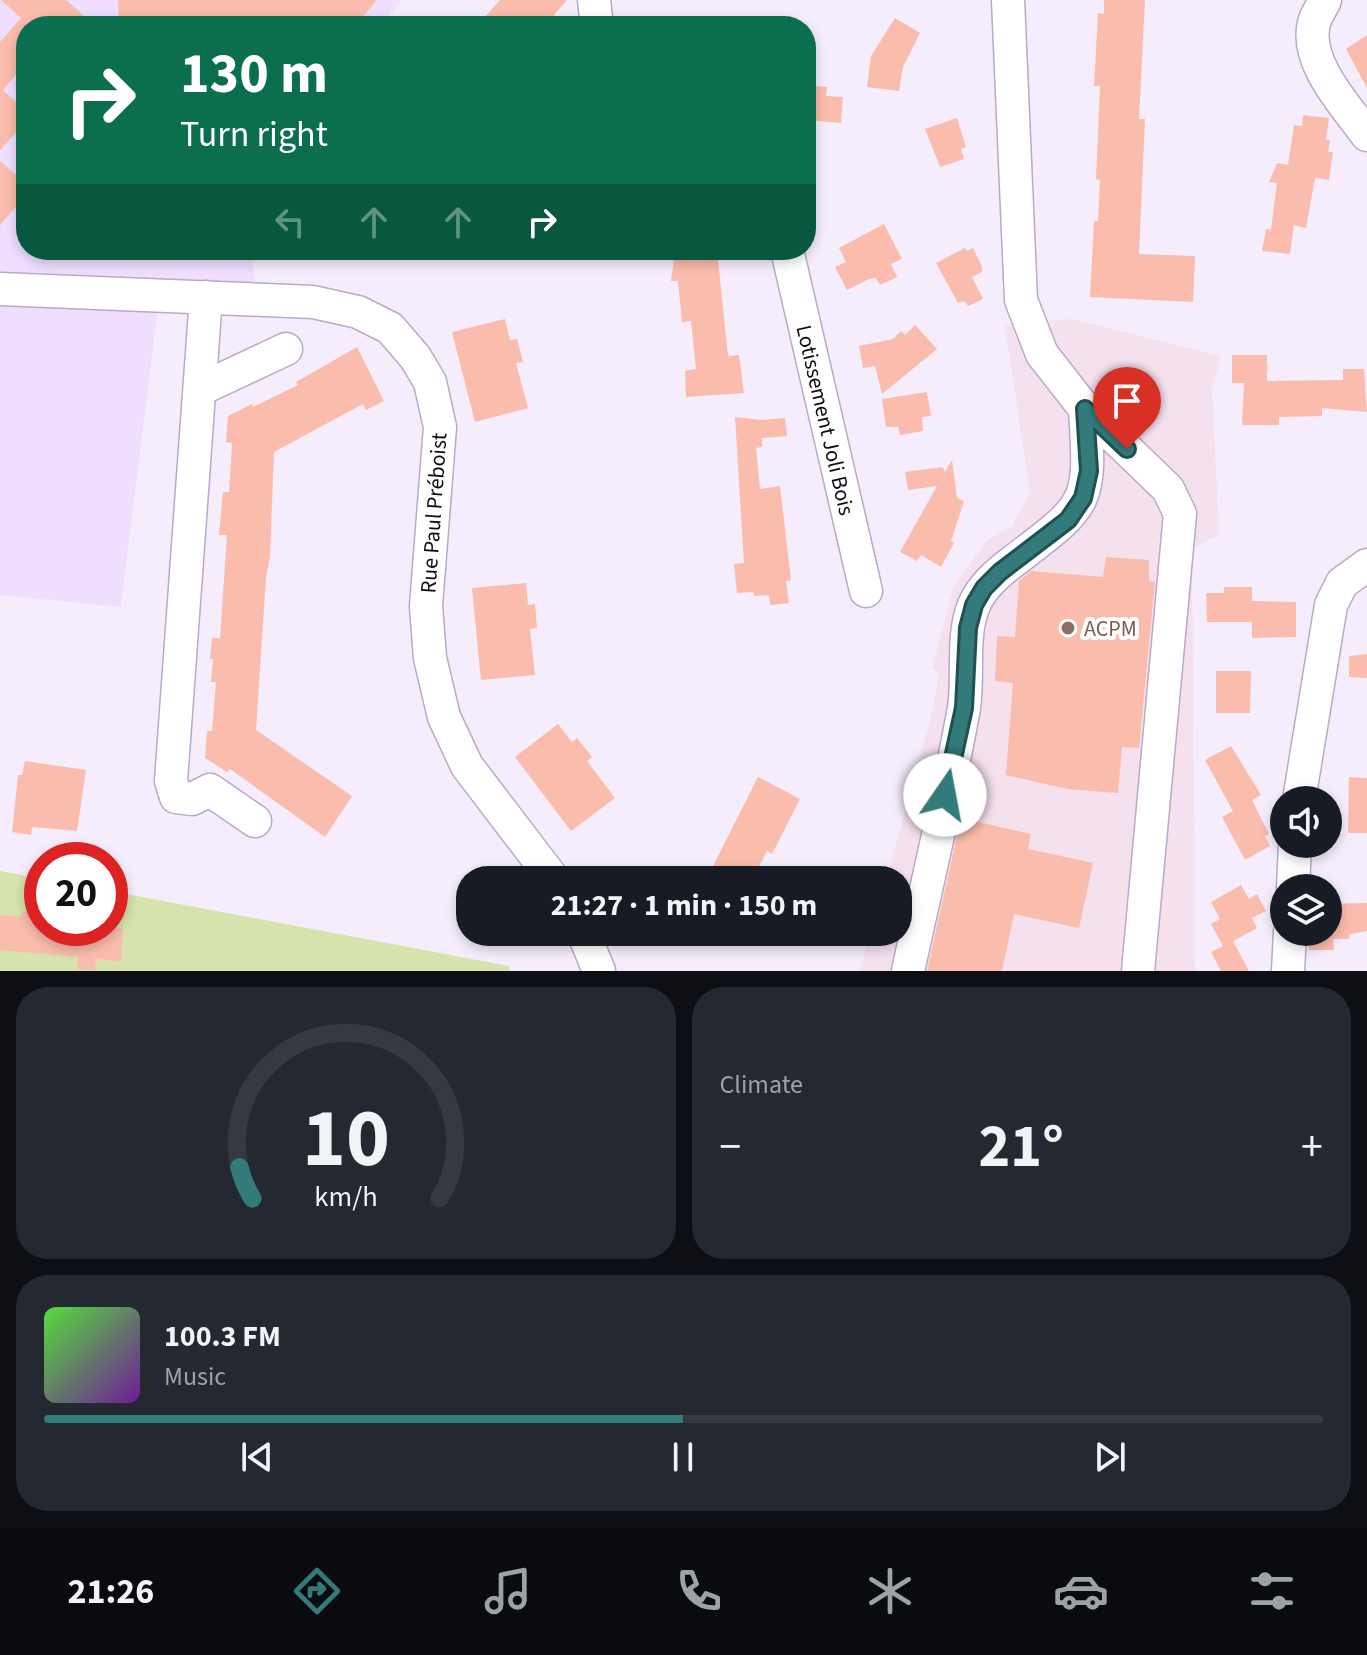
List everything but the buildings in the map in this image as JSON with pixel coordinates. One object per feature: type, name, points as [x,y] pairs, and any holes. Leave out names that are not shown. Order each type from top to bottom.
[{"type":"street","points":[[1008,0],[1021,300],[1042,354],[1085,409],[1168,489],[1180,514],[1138,971]]},
{"type":"street","points":[[1325,0],[1314,24],[1314,50],[1327,77],[1367,135]]},
{"type":"street","name":"Lotissement Joli Bois","points":[[789,260],[866,591]]},
{"type":"street","name":"Rue Paul Préboist","points":[[0,289],[313,302],[358,312],[390,328],[415,357],[430,382],[440,427],[426,606],[430,658],[444,717],[467,766],[543,866]]},
{"type":"street","points":[[206,297],[171,781],[176,797],[192,799],[210,790],[255,821]]},
{"type":"street","points":[[201,389],[286,349]]},
{"type":"street","points":[[908,971],[964,708],[968,628],[974,605],[984,588],[1000,572],[1068,520],[1083,498],[1089,471],[1085,409]]},
{"type":"street","points":[[1301,786],[1331,605],[1342,583],[1367,565]]},
{"type":"street","points":[[589,946],[599,971]]},
{"type":"street","points":[[1288,971],[1289,946]]},
{"type":"shaded area","points":[[0,0],[402,0],[388,16],[16,16],[16,260],[253,260],[254,282],[161,281],[121,607],[0,595]]},
{"type":"shaded area","name":"ACPM","points":[[1073,319],[1221,356],[1212,389],[1219,535],[1192,548],[1195,971],[860,971],[867,946],[912,946],[912,866],[890,866],[932,714],[939,673],[932,669],[954,586],[987,541],[1013,525],[1030,492],[1005,325]]},
{"type":"green space","points":[[0,871],[24,876],[24,946],[128,946],[128,894],[509,966],[510,971],[0,971]]},
{"type":"place","name":"ACPM","points":[[1068,628]]},
{"type":"route","points":[[945,795],[964,708],[968,628],[974,605],[984,588],[1000,572],[1068,520],[1083,498],[1089,471],[1085,409],[1127,449]]}]
